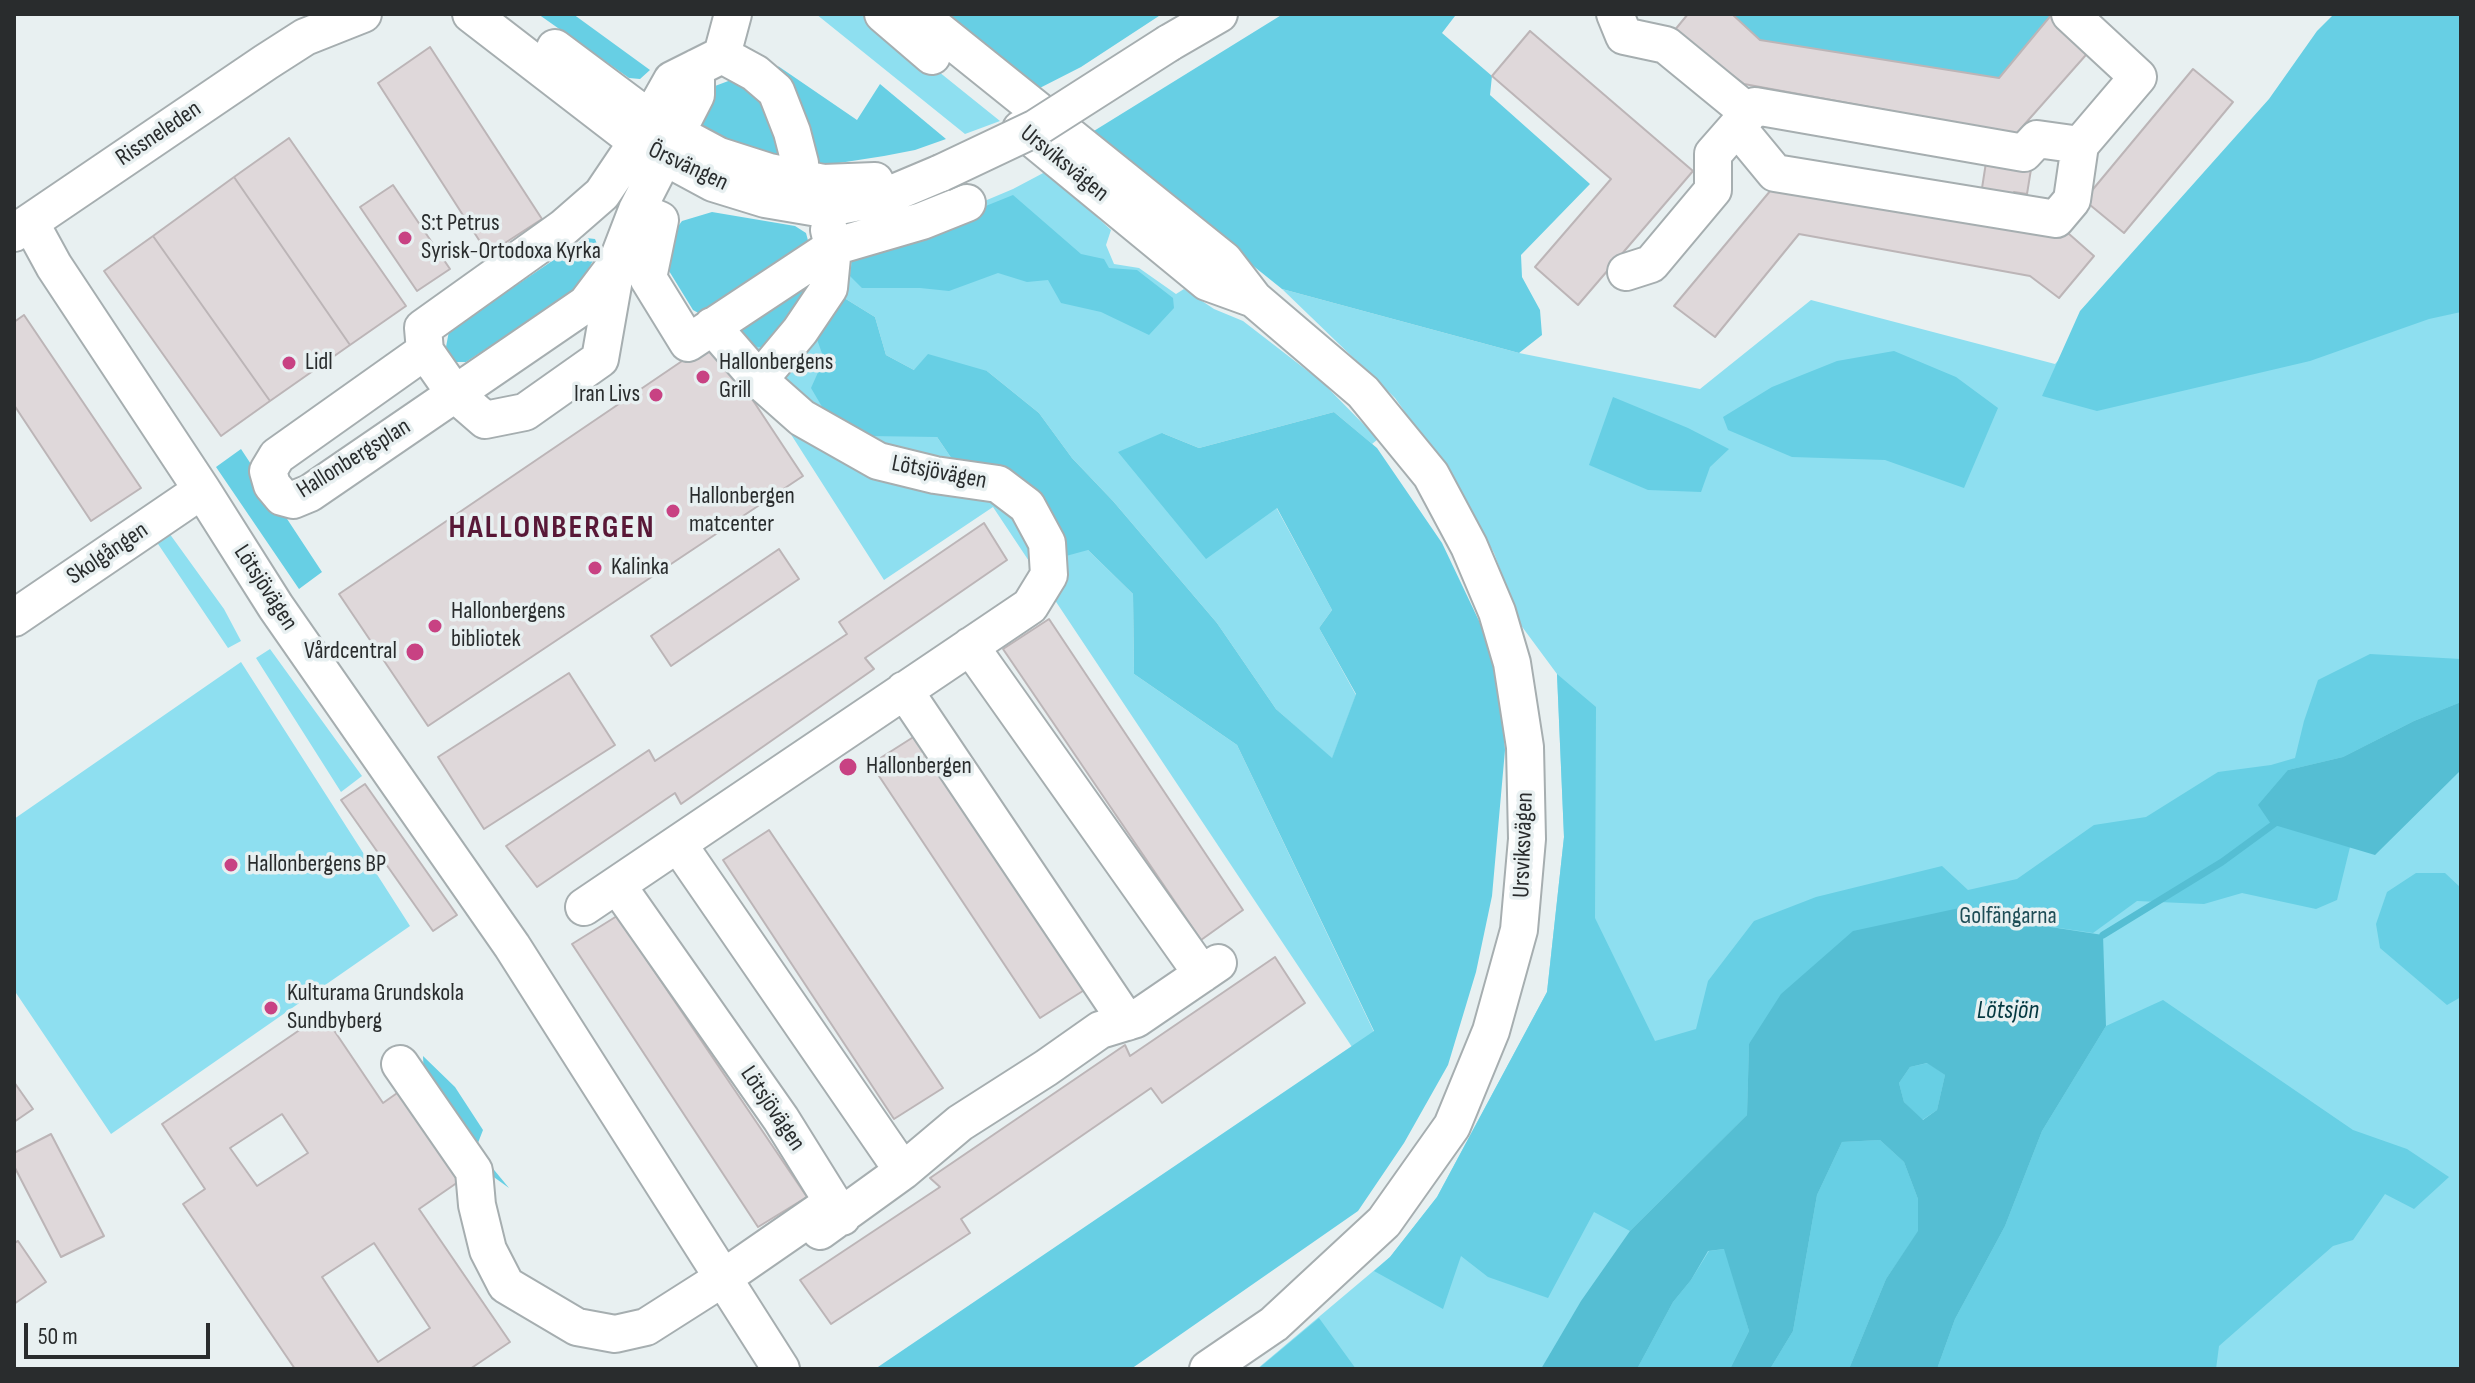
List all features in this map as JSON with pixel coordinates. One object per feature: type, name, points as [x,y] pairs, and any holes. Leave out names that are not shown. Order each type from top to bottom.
[{"type":"street","name":"Rissneleden","points":[[22,228],[316,26],[363,14]]},
{"type":"street","name":"Örsvängen","points":[[471,14],[656,138]]},
{"type":"street","name":"Örsvängen","points":[[508,14],[713,183],[765,199],[816,185],[884,197],[1036,128],[1219,14]]},
{"type":"street","points":[[425,351],[423,328],[563,228],[602,194],[696,95],[733,14]]},
{"type":"street","name":"Ursviksvägen","points":[[883,14],[1207,282],[1254,299]]},
{"type":"street","name":"Ursviksvägen","points":[[918,14],[1224,260],[1254,299],[1363,392],[1431,475],[1469,546],[1497,612],[1512,663],[1525,747],[1527,839],[1519,930],[1491,1031],[1452,1126],[1384,1222],[1274,1324],[1208,1369]]},
{"type":"street","points":[[1619,25],[1666,45],[1743,120],[1775,173],[2056,219],[2072,200],[2080,145],[2138,77],[2070,14]]},
{"type":"street","points":[[709,61],[755,73],[776,91],[816,185],[833,247],[829,288],[800,331],[759,380]]},
{"type":"street","points":[[1626,272],[1651,264],[1713,190],[1713,154],[1755,106],[2024,153],[2037,139],[2080,145]]},
{"type":"street","name":"Hallonbergsplan","points":[[617,262],[586,304],[455,394],[310,493],[293,500],[282,497],[272,485],[268,471],[277,456],[425,351],[455,394],[485,420],[525,412],[600,359],[617,262],[637,210],[656,138]]},
{"type":"street","points":[[637,210],[660,220],[648,278],[688,343],[833,247],[922,221],[967,203]]},
{"type":"street","name":"Lötsjövägen","points":[[22,228],[54,266],[276,607],[512,946],[781,1369]]},
{"type":"street","name":"Lötsjövägen","points":[[584,907],[1030,606],[1049,575],[1047,543],[1027,506],[998,484],[935,475],[878,461],[802,418],[759,380],[712,326]]},
{"type":"street","name":"Skolgången","points":[[14,618],[202,490]]},
{"type":"street","points":[[400,1064],[474,1171],[477,1205],[488,1250],[506,1285],[577,1327],[615,1334],[646,1327],[903,1171],[960,1123],[1100,1030],[1136,1019],[1210,969],[970,646]]},
{"type":"street","points":[[904,690],[1127,1022]]},
{"type":"street","points":[[678,844],[903,1171]]},
{"type":"street","name":"Lötsjövägen","points":[[617,885],[781,1119],[838,1209]]},
{"type":"street","points":[[795,1247],[838,1209]]},
{"type":"green space","points":[[538,14],[573,14],[650,70],[640,79],[629,78]]},
{"type":"green space","points":[[816,14],[867,14],[1000,121],[965,134]]},
{"type":"green space","points":[[947,14],[1162,14],[1081,67],[1030,93]]},
{"type":"green space","points":[[1283,14],[1453,14],[1455,16],[1442,33],[1492,76],[1490,95],[1590,184],[1521,255],[1522,277],[1540,310],[1542,335],[1519,353],[1282,289],[1089,134]]},
{"type":"green space","points":[[1732,14],[2052,14],[1999,78],[1760,40]]},
{"type":"green space","points":[[2334,14],[2461,14],[2461,312],[2429,319],[2310,361],[2097,411],[2042,396],[2080,311],[2269,99],[2317,31]]},
{"type":"green space","points":[[778,66],[857,120],[880,84],[946,139],[915,150],[884,156],[816,164],[796,97]]},
{"type":"green space","points":[[731,80],[763,87],[787,161],[751,154],[701,129],[698,119],[702,107],[715,86]]},
{"type":"green space","points":[[1047,171],[1111,230],[1106,245],[1114,264],[1139,268],[1176,294],[1184,289],[1214,309],[1243,321],[1322,382],[1378,439],[1372,444],[1334,412],[1199,448],[1162,433],[1276,507],[1332,610],[1319,628],[1356,695],[1332,759],[1276,709],[1217,623],[1113,501],[1072,458],[1039,413],[987,371],[914,370],[886,355],[875,317],[841,296],[954,462],[1088,550],[1133,594],[1134,674],[1237,745],[1374,1032],[1352,1047],[993,507],[884,580],[723,328],[847,259],[1013,189]]},
{"type":"green space","name":"Golfängarna","points":[[2461,171],[2461,1369],[1257,1369],[1390,1257],[1437,1197],[1547,992],[1564,837],[1557,674],[1520,624],[1494,553],[1449,474],[1395,398],[1282,289],[1519,353],[1700,389],[1811,300],[2055,364],[2076,341]]},
{"type":"green space","points":[[1013,195],[1081,254],[1104,259],[1109,268],[1137,270],[1173,298],[1174,308],[1149,335],[1101,312],[1061,303],[1048,280],[1027,282],[998,273],[949,291],[862,288],[850,276],[852,260]]},
{"type":"green space","points":[[712,212],[795,226],[806,233],[810,248],[711,320],[693,310],[658,253],[682,221]]},
{"type":"green space","points":[[586,238],[595,239],[599,249],[578,289],[466,362],[454,362],[446,347],[449,331]]},
{"type":"green space","points":[[816,280],[771,341],[761,347],[741,346],[734,334],[741,324]]},
{"type":"green space","points":[[841,296],[875,317],[886,355],[914,370],[928,354],[987,371],[1039,413],[1072,458],[1113,501],[1217,623],[1276,709],[1332,758],[1356,694],[1319,628],[1332,610],[1277,508],[1206,559],[1118,452],[1162,433],[1199,448],[1334,412],[1377,448],[1442,543],[1500,665],[1505,750],[1492,896],[1476,972],[1448,1065],[1404,1143],[1358,1211],[1131,1369],[875,1369],[1374,1031],[1237,745],[1134,674],[1133,594],[1088,550],[1066,556],[1056,529],[954,462],[937,437],[869,436],[831,422],[811,388],[824,359],[813,328]]},
{"type":"green space","points":[[1894,351],[1956,377],[1998,408],[1964,488],[1885,460],[1792,457],[1728,430],[1723,417],[1772,387],[1837,361]]},
{"type":"green space","points":[[1613,397],[1729,449],[1710,467],[1701,492],[1648,490],[1589,465]]},
{"type":"green space","points":[[241,449],[322,572],[299,589],[216,467]]},
{"type":"green space","points":[[164,526],[224,609],[241,641],[228,648],[156,541]]},
{"type":"green space","points":[[270,649],[362,776],[341,792],[256,658]]},
{"type":"green space","points":[[2370,654],[2461,659],[2461,702],[2414,721],[2343,757],[2288,770],[2319,837],[2350,847],[2337,900],[2316,909],[2242,893],[2204,904],[2137,901],[2093,933],[1985,917],[1964,907],[1749,1044],[1747,1115],[1630,1231],[1594,1212],[1548,1298],[1488,1277],[1461,1256],[1443,1309],[1374,1271],[1390,1257],[1437,1197],[1547,992],[1564,837],[1557,674],[1596,707],[1595,918],[1655,1041],[1696,1029],[1708,981],[1754,921],[1816,897],[1942,866],[1968,890],[2017,879],[2094,825],[2146,817],[2218,772],[2271,765],[2295,758],[2318,680]]},
{"type":"green space","points":[[241,662],[410,926],[111,1134],[14,990],[14,819]]},
{"type":"green space","points":[[2416,873],[2445,873],[2461,888],[2461,997],[2447,1005],[2380,948],[2376,924],[2387,892]]},
{"type":"green space","points":[[2163,1000],[2353,1130],[2407,1149],[2449,1177],[2414,1209],[2385,1194],[2353,1240],[2333,1246],[2219,1346],[2216,1369],[1937,1369],[1955,1319],[2005,1226],[2042,1131],[2106,1026]]},
{"type":"green space","points":[[423,1056],[455,1087],[483,1130],[476,1148],[509,1188],[473,1162],[424,1080]]},
{"type":"green space","points":[[1928,1063],[1945,1075],[1937,1110],[1922,1120],[1904,1102],[1899,1083],[1910,1067]]},
{"type":"green space","points":[[1880,1140],[1904,1162],[1918,1199],[1918,1232],[1886,1279],[1849,1369],[1770,1369],[1793,1331],[1817,1195],[1842,1142]]},
{"type":"green space","points":[[1725,1249],[1749,1331],[1730,1369],[1637,1369],[1673,1302],[1709,1251]]},
{"type":"green space","points":[[1319,1318],[1356,1369],[1258,1369]]},
{"type":"water","points":[[2461,702],[2461,770],[2375,855],[2271,824],[2258,805],[2288,770],[2343,757],[2414,721]]},
{"type":"water","name":"Lötsjön","points":[[1964,907],[1985,917],[2103,935],[2106,1026],[2042,1131],[2005,1226],[1955,1319],[1937,1369],[1849,1369],[1886,1279],[1918,1231],[1918,1199],[1904,1162],[1880,1140],[1842,1142],[1817,1195],[1793,1331],[1770,1369],[1730,1369],[1749,1331],[1724,1249],[1708,1251],[1673,1302],[1637,1369],[1541,1369],[1581,1301],[1630,1231],[1747,1115],[1749,1044],[1781,994],[1853,931]],"holes":[[[1927,1063],[1945,1075],[1937,1110],[1923,1120],[1904,1102],[1899,1083],[1910,1067]]]},
{"type":"building","points":[[1688,14],[1732,14],[1760,40],[1999,78],[2052,14],[2057,14],[2093,47],[2016,134],[1744,84],[1674,31]]},
{"type":"building","points":[[1530,31],[1693,171],[1578,305],[1535,267],[1611,179],[1492,76]]},
{"type":"building","points":[[430,47],[542,219],[488,254],[378,83]]},
{"type":"building","points":[[2193,69],[2233,102],[2124,233],[2084,200]]},
{"type":"building","points":[[289,138],[406,306],[350,345],[234,177]]},
{"type":"building","points":[[1987,156],[2032,163],[2027,194],[2014,192],[2012,206],[1980,201]]},
{"type":"building","points":[[234,177],[350,345],[270,401],[153,236]]},
{"type":"building","points":[[1776,184],[2060,226],[2094,256],[2059,298],[2030,276],[1799,234],[1715,337],[1674,306]]},
{"type":"building","name":"S:t Petrus Syrisk-Ortodoxa Kyrka","points":[[393,185],[450,269],[417,291],[360,207]]},
{"type":"building","points":[[153,236],[270,401],[221,436],[104,271]]},
{"type":"building","points":[[24,315],[141,488],[91,521],[14,405],[14,322]]},
{"type":"building","points":[[713,340],[803,476],[428,726],[339,594]]},
{"type":"building","points":[[984,523],[1007,560],[865,658],[874,669],[681,804],[675,793],[537,887],[506,846],[649,750],[655,761],[847,634],[839,622]]},
{"type":"building","points":[[779,549],[799,579],[671,666],[651,636]]},
{"type":"building","points":[[1049,619],[1243,910],[1201,940],[1003,649]]},
{"type":"building","points":[[569,673],[615,745],[484,829],[438,757]]},
{"type":"building","points":[[915,736],[1086,989],[1040,1018],[871,764]]},
{"type":"building","points":[[365,784],[457,915],[433,931],[341,800]]},
{"type":"building","points":[[769,830],[943,1088],[894,1119],[723,860]]},
{"type":"building","points":[[617,916],[807,1197],[758,1227],[572,944]]},
{"type":"building","points":[[1275,957],[1305,1003],[1162,1103],[1151,1088],[961,1219],[970,1233],[831,1324],[800,1280],[940,1187],[930,1178],[1125,1045],[1130,1056]]},
{"type":"building","points":[[323,1014],[383,1103],[400,1091],[461,1180],[419,1209],[510,1342],[470,1369],[295,1369],[183,1204],[205,1189],[162,1124]],"holes":[[[282,1114],[308,1153],[257,1186],[230,1148]],[[374,1243],[430,1328],[378,1362],[322,1277]]]},
{"type":"building","points":[[14,1082],[33,1109],[14,1122]]},
{"type":"building","points":[[51,1134],[104,1236],[61,1257],[14,1166],[14,1153]]},
{"type":"building","points":[[18,1241],[46,1282],[14,1304],[14,1243]]},
{"type":"waterway","points":[[2103,935],[2222,862],[2278,821]]},
{"type":"place","name":"S:t Petrus Syrisk-Ortodoxa Kyrka","points":[[405,238]]},
{"type":"place","name":"Lidl","points":[[289,363]]},
{"type":"place","name":"Hallonbergens Grill","points":[[703,377]]},
{"type":"place","name":"Iran Livs","points":[[656,395]]},
{"type":"place","name":"Hallonbergen matcenter","points":[[673,511]]},
{"type":"place","name":"Kalinka","points":[[595,568]]},
{"type":"place","name":"Hallonbergens bibliotek","points":[[435,626]]},
{"type":"place","name":"Vårdcentral","points":[[415,652]]},
{"type":"place","name":"Hallonbergen","points":[[848,767]]},
{"type":"place","name":"Hallonbergens BP","points":[[231,865]]},
{"type":"place","name":"Kulturama Grundskola Sundbyberg","points":[[271,1008]]},
{"type":"district","name":"HALLONBERGEN","points":[[552,529]]}]
